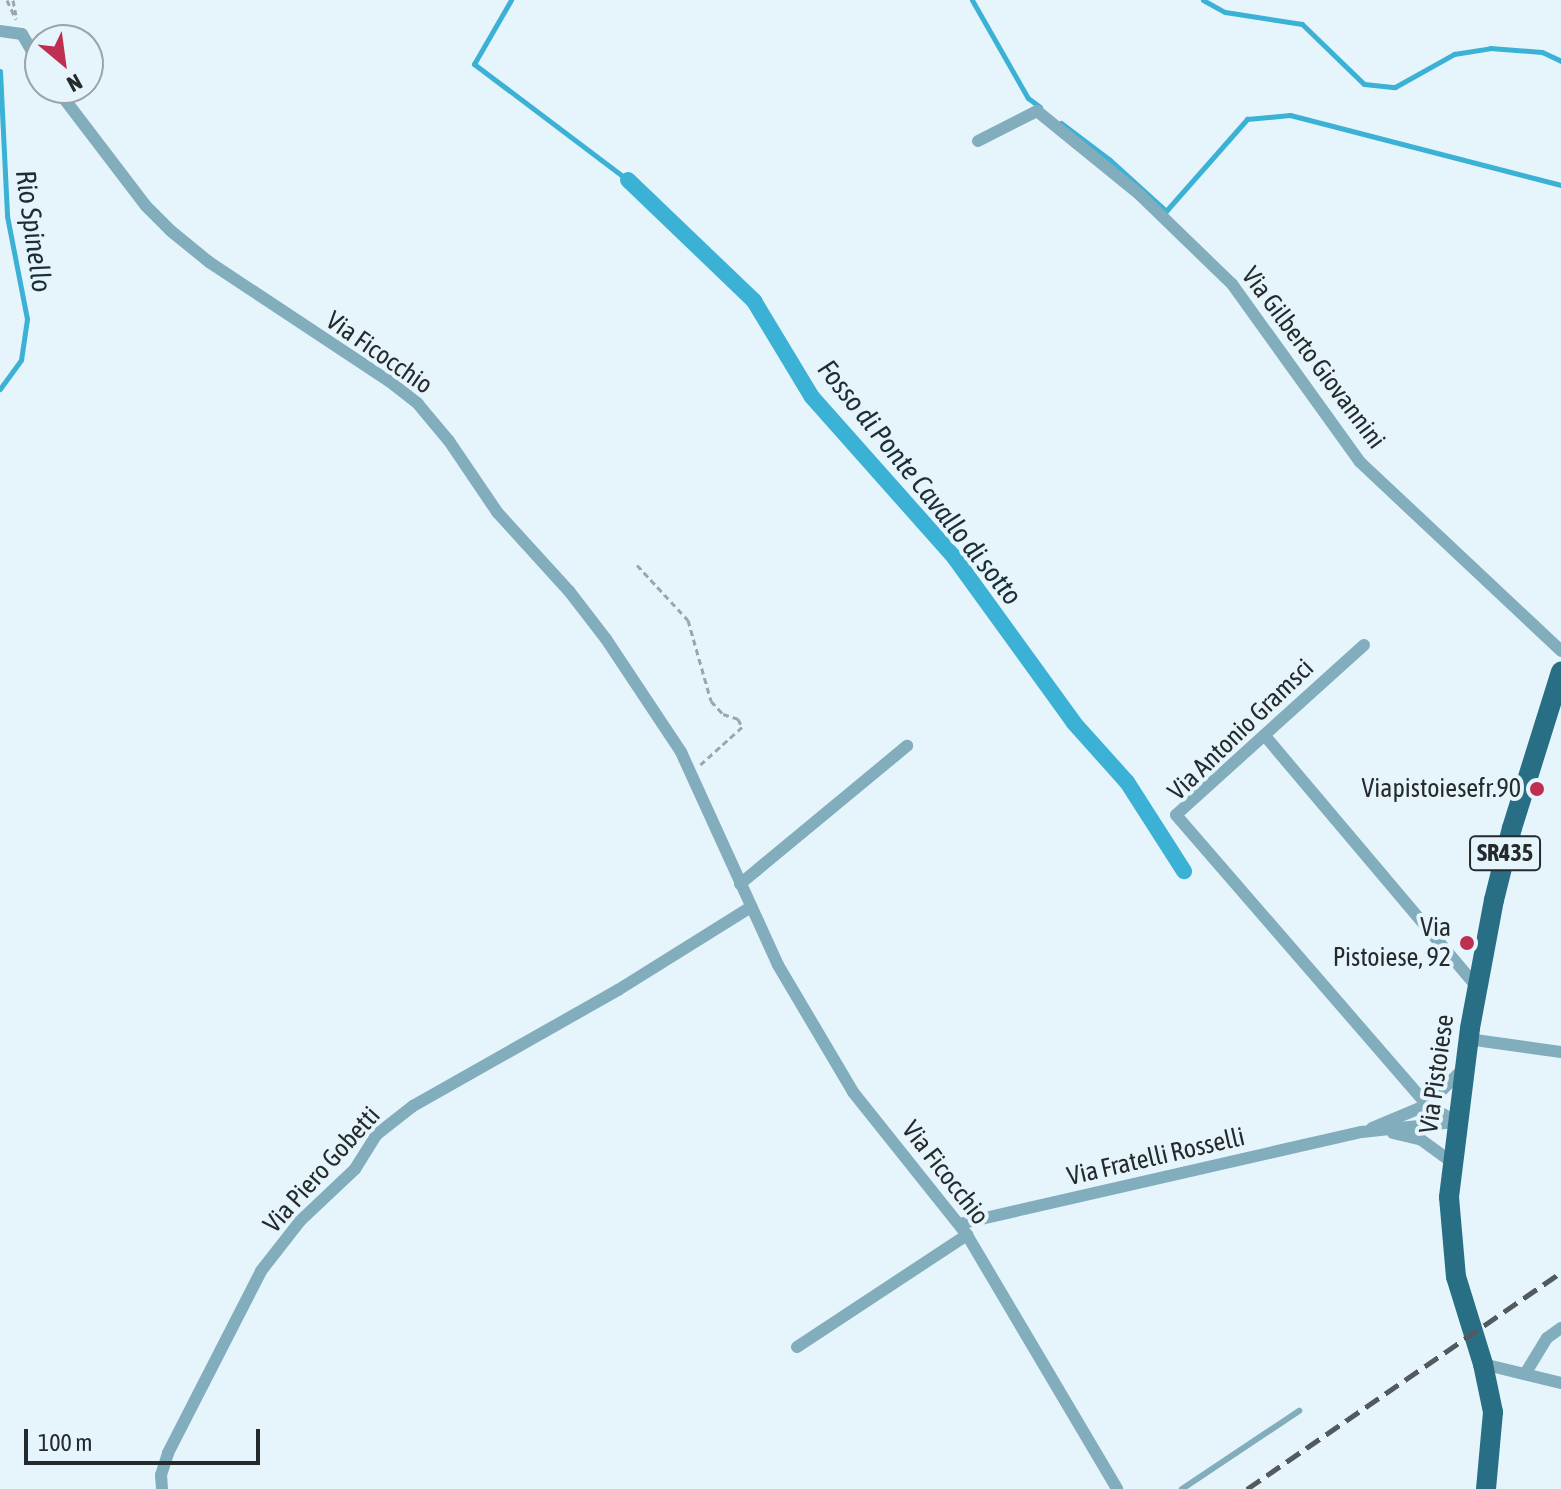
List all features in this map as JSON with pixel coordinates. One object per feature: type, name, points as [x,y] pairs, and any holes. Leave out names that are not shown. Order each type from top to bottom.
[{"type":"main road","name":"Via Pistoiese","points":[[1486,1489],[1493,1412],[1483,1364],[1456,1277],[1449,1197],[1452,1162],[1476,986],[1512,828],[1561,672]]},
{"type":"street","points":[[0,31],[22,34],[24,37]]},
{"type":"street","name":"Via Ficocchio","points":[[68,104],[139,197],[171,231],[246,288],[389,381],[418,404],[449,441],[497,512],[569,591],[606,639],[675,742],[778,965],[853,1092],[963,1230],[1117,1489]]},
{"type":"street","name":"Via Gilberto Giovannini","points":[[978,141],[1037,111],[1139,194],[1232,284],[1360,462],[1561,651]]},
{"type":"street","name":"Via Antonio Gramsci","points":[[1364,645],[1176,815],[1427,1105]]},
{"type":"street","points":[[1265,736],[1476,986]]},
{"type":"street","points":[[740,884],[907,746]]},
{"type":"street","name":"Via Piero Gobetti","points":[[162,1489],[161,1475],[168,1453],[261,1271],[300,1221],[355,1169],[376,1135],[413,1106],[618,990],[751,907]]},
{"type":"street","points":[[1468,1039],[1561,1052]]},
{"type":"street","name":"Via Fratelli Rosselli","points":[[1362,1132],[1427,1105],[1464,1068]]},
{"type":"street","points":[[1427,1105],[1456,1122]]},
{"type":"street","name":"Via Fratelli Rosselli","points":[[963,1230],[1362,1132],[1456,1122]]},
{"type":"street","name":"Via Fratelli Rosselli","points":[[1362,1132],[1396,1133],[1420,1139],[1452,1162]]},
{"type":"street","points":[[797,1347],[963,1230]]},
{"type":"street","points":[[1525,1374],[1547,1338],[1561,1328]]},
{"type":"street","points":[[1483,1364],[1561,1383]]},
{"type":"lane","points":[[1182,1489],[1299,1411]]},
{"type":"path","points":[[7,0],[22,34]]},
{"type":"path","points":[[13,0],[22,34]]},
{"type":"path","points":[[637,565],[688,620],[711,701],[723,714],[738,719],[742,727],[691,772]]},
{"type":"waterway","points":[[511,0],[474,64],[628,180]]},
{"type":"waterway","points":[[972,0],[1028,98],[1040,107]]},
{"type":"waterway","points":[[1203,0],[1225,12],[1302,24],[1364,84],[1395,87],[1454,54],[1490,48],[1542,52],[1561,61]]},
{"type":"waterway","name":"Rio Spinello","points":[[0,71],[7,216],[27,319],[21,360],[0,389]]},
{"type":"waterway","points":[[1061,123],[1110,160],[1166,211],[1247,119],[1290,115],[1561,185]]},
{"type":"waterway","name":"Fosso di Ponte Cavallo di sotto","points":[[628,180],[754,301],[812,397],[954,557],[1074,723],[1127,782],[1184,871]]},
{"type":"railway","points":[[1247,1489],[1561,1272]]},
{"type":"place","name":"Viapistoiesefr.90","points":[[1537,789]]},
{"type":"place","name":"Via Pistoiese, 92","points":[[1467,943]]}]
